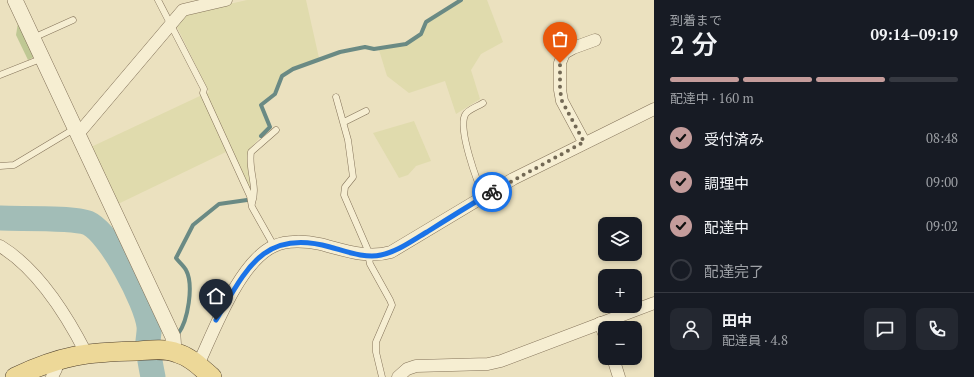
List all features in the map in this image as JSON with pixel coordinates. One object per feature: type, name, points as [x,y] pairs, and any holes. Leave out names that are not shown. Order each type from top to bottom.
[{"type":"main road","points":[[15,377],[57,359],[86,353],[140,350],[167,351],[187,357],[205,371]]},
{"type":"street","points":[[15,0],[173,337],[167,351]]},
{"type":"street","points":[[77,131],[183,10],[226,0]]},
{"type":"street","points":[[584,142],[562,101],[560,90],[560,63],[564,53],[572,48],[595,40]]},
{"type":"street","points":[[205,371],[216,320],[239,283],[257,258],[274,246],[283,243],[306,242],[369,256],[380,256],[391,252],[484,196],[584,142],[654,109]]},
{"type":"street","points":[[0,246],[19,260],[34,274],[86,353]]},
{"type":"street","points":[[605,321],[654,302]]},
{"type":"street","points":[[398,377],[407,369],[416,366],[488,364],[501,361],[598,324]]},
{"type":"street","points":[[52,377],[56,369],[57,359]]},
{"type":"street","points":[[615,365],[619,377]]},
{"type":"lane","points":[[158,0],[204,89],[203,93],[252,203]]},
{"type":"lane","points":[[34,38],[73,20]]},
{"type":"lane","points":[[0,75],[43,58]]},
{"type":"lane","points":[[336,97],[344,122],[350,151],[353,177],[345,187],[344,195],[367,248],[370,264],[392,305],[376,342],[376,352],[382,377]]},
{"type":"lane","points":[[483,104],[469,111],[464,120],[470,159],[484,196]]},
{"type":"lane","points":[[344,122],[366,111]]},
{"type":"lane","points":[[274,246],[252,208],[255,189],[250,168],[251,152],[276,130]]},
{"type":"lane","points":[[0,166],[14,165],[77,131]]},
{"type":"shaded area","points":[[247,0],[306,0],[319,58],[291,68],[281,75],[274,92],[259,104],[268,127],[252,147],[248,157],[252,194],[206,94],[209,92],[176,25],[185,14]]},
{"type":"shaded area","points":[[464,0],[487,0],[503,42],[481,54],[471,70],[480,99],[456,114],[445,81],[409,93],[387,76],[379,50],[406,45],[422,35],[427,23]]},
{"type":"shaded area","points":[[202,95],[228,151],[118,204],[91,147]]},
{"type":"shaded area","points":[[414,121],[431,161],[416,166],[408,175],[399,178],[373,133]]},
{"type":"green space","points":[[18,23],[34,57],[28,60],[16,35]]},
{"type":"waterway","points":[[261,136],[270,127],[261,105],[275,94],[282,76],[293,69],[340,52],[365,47],[374,49],[406,44],[421,34],[426,22],[461,0]]},
{"type":"waterway","points":[[178,334],[185,321],[189,303],[190,284],[186,270],[176,258],[193,225],[219,204],[247,200]]},
{"type":"waterway","points":[[0,218],[81,221],[88,223],[97,229],[126,269],[141,301],[149,326],[148,347],[153,377]]},
{"type":"way so far","points":[[492,192],[584,142],[562,101],[560,90],[560,63]]},
{"type":"route","points":[[216,320],[230,296],[257,258],[274,246],[283,243],[306,242],[369,256],[380,256],[413,240],[492,192]]}]
